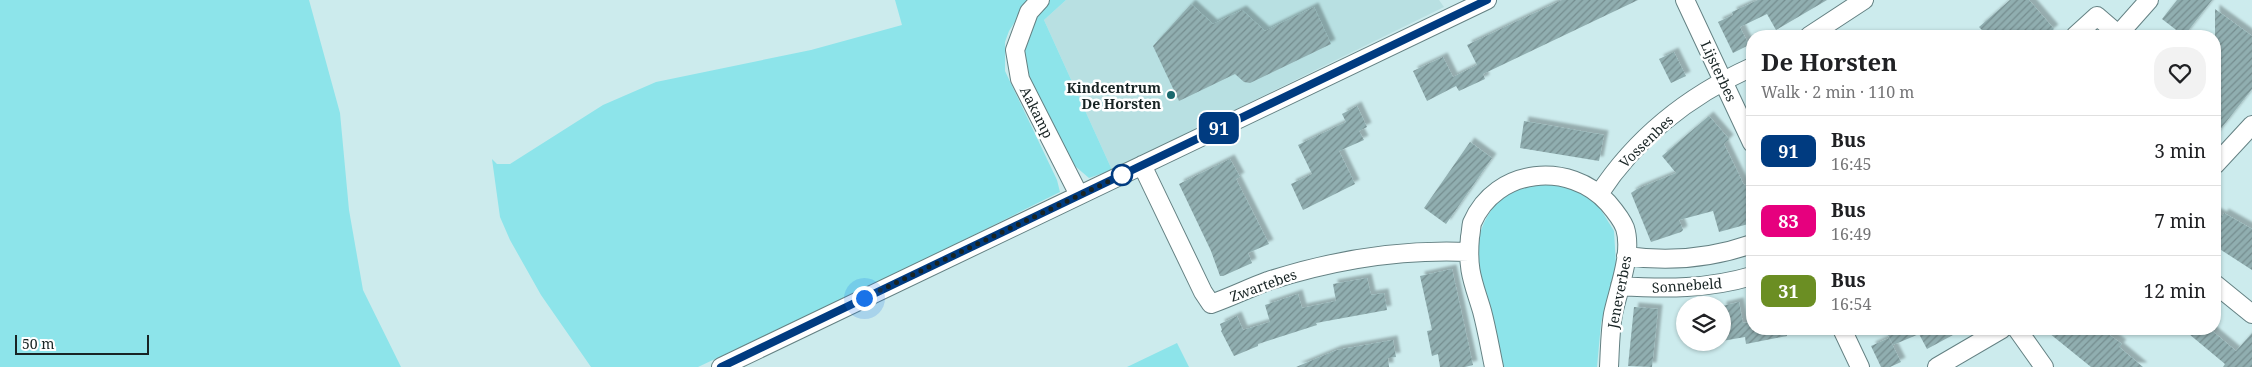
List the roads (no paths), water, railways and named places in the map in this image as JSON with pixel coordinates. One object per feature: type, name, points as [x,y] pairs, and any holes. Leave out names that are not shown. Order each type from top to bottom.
[{"type":"street","name":"Aakamp","points":[[1040,0],[1029,12],[1015,50],[1020,79],[1079,195]]},
{"type":"street","points":[[721,367],[1487,0]]},
{"type":"street","name":"Lijsterbes","points":[[1686,0],[1746,130]]},
{"type":"street","points":[[1817,30],[1864,0]]},
{"type":"street","points":[[2123,30],[2149,0]]},
{"type":"street","points":[[2082,30],[2097,16],[2112,30]]},
{"type":"street","name":"Vossenbes","points":[[1600,194],[1618,167],[1662,122],[1695,97],[1723,80],[1746,70]]},
{"type":"street","points":[[2221,158],[2252,124]]},
{"type":"street","name":"Zwartebes","points":[[1142,165],[1203,292],[1211,304],[1266,282],[1340,262],[1391,254],[1442,250],[1469,252]]},
{"type":"street","name":"Jeneverbes","points":[[1494,367],[1481,310],[1469,274],[1472,223],[1483,206],[1498,190],[1521,178],[1552,175],[1573,179],[1600,194],[1625,227],[1628,239],[1613,314],[1609,367]]},
{"type":"street","name":"Sonnebeld","points":[[1626,256],[1647,258],[1693,257],[1746,245]]},
{"type":"street","name":"Sonnebeld","points":[[1620,286],[1676,289],[1706,286],[1746,277]]},
{"type":"street","points":[[2221,289],[2252,314]]},
{"type":"street","points":[[1845,335],[1860,367]]},
{"type":"street","points":[[1937,367],[1992,335]]},
{"type":"street","points":[[2021,335],[2044,367]]},
{"type":"place","name":"Kindcentrum De Horsten","points":[[1171,95]]}]
